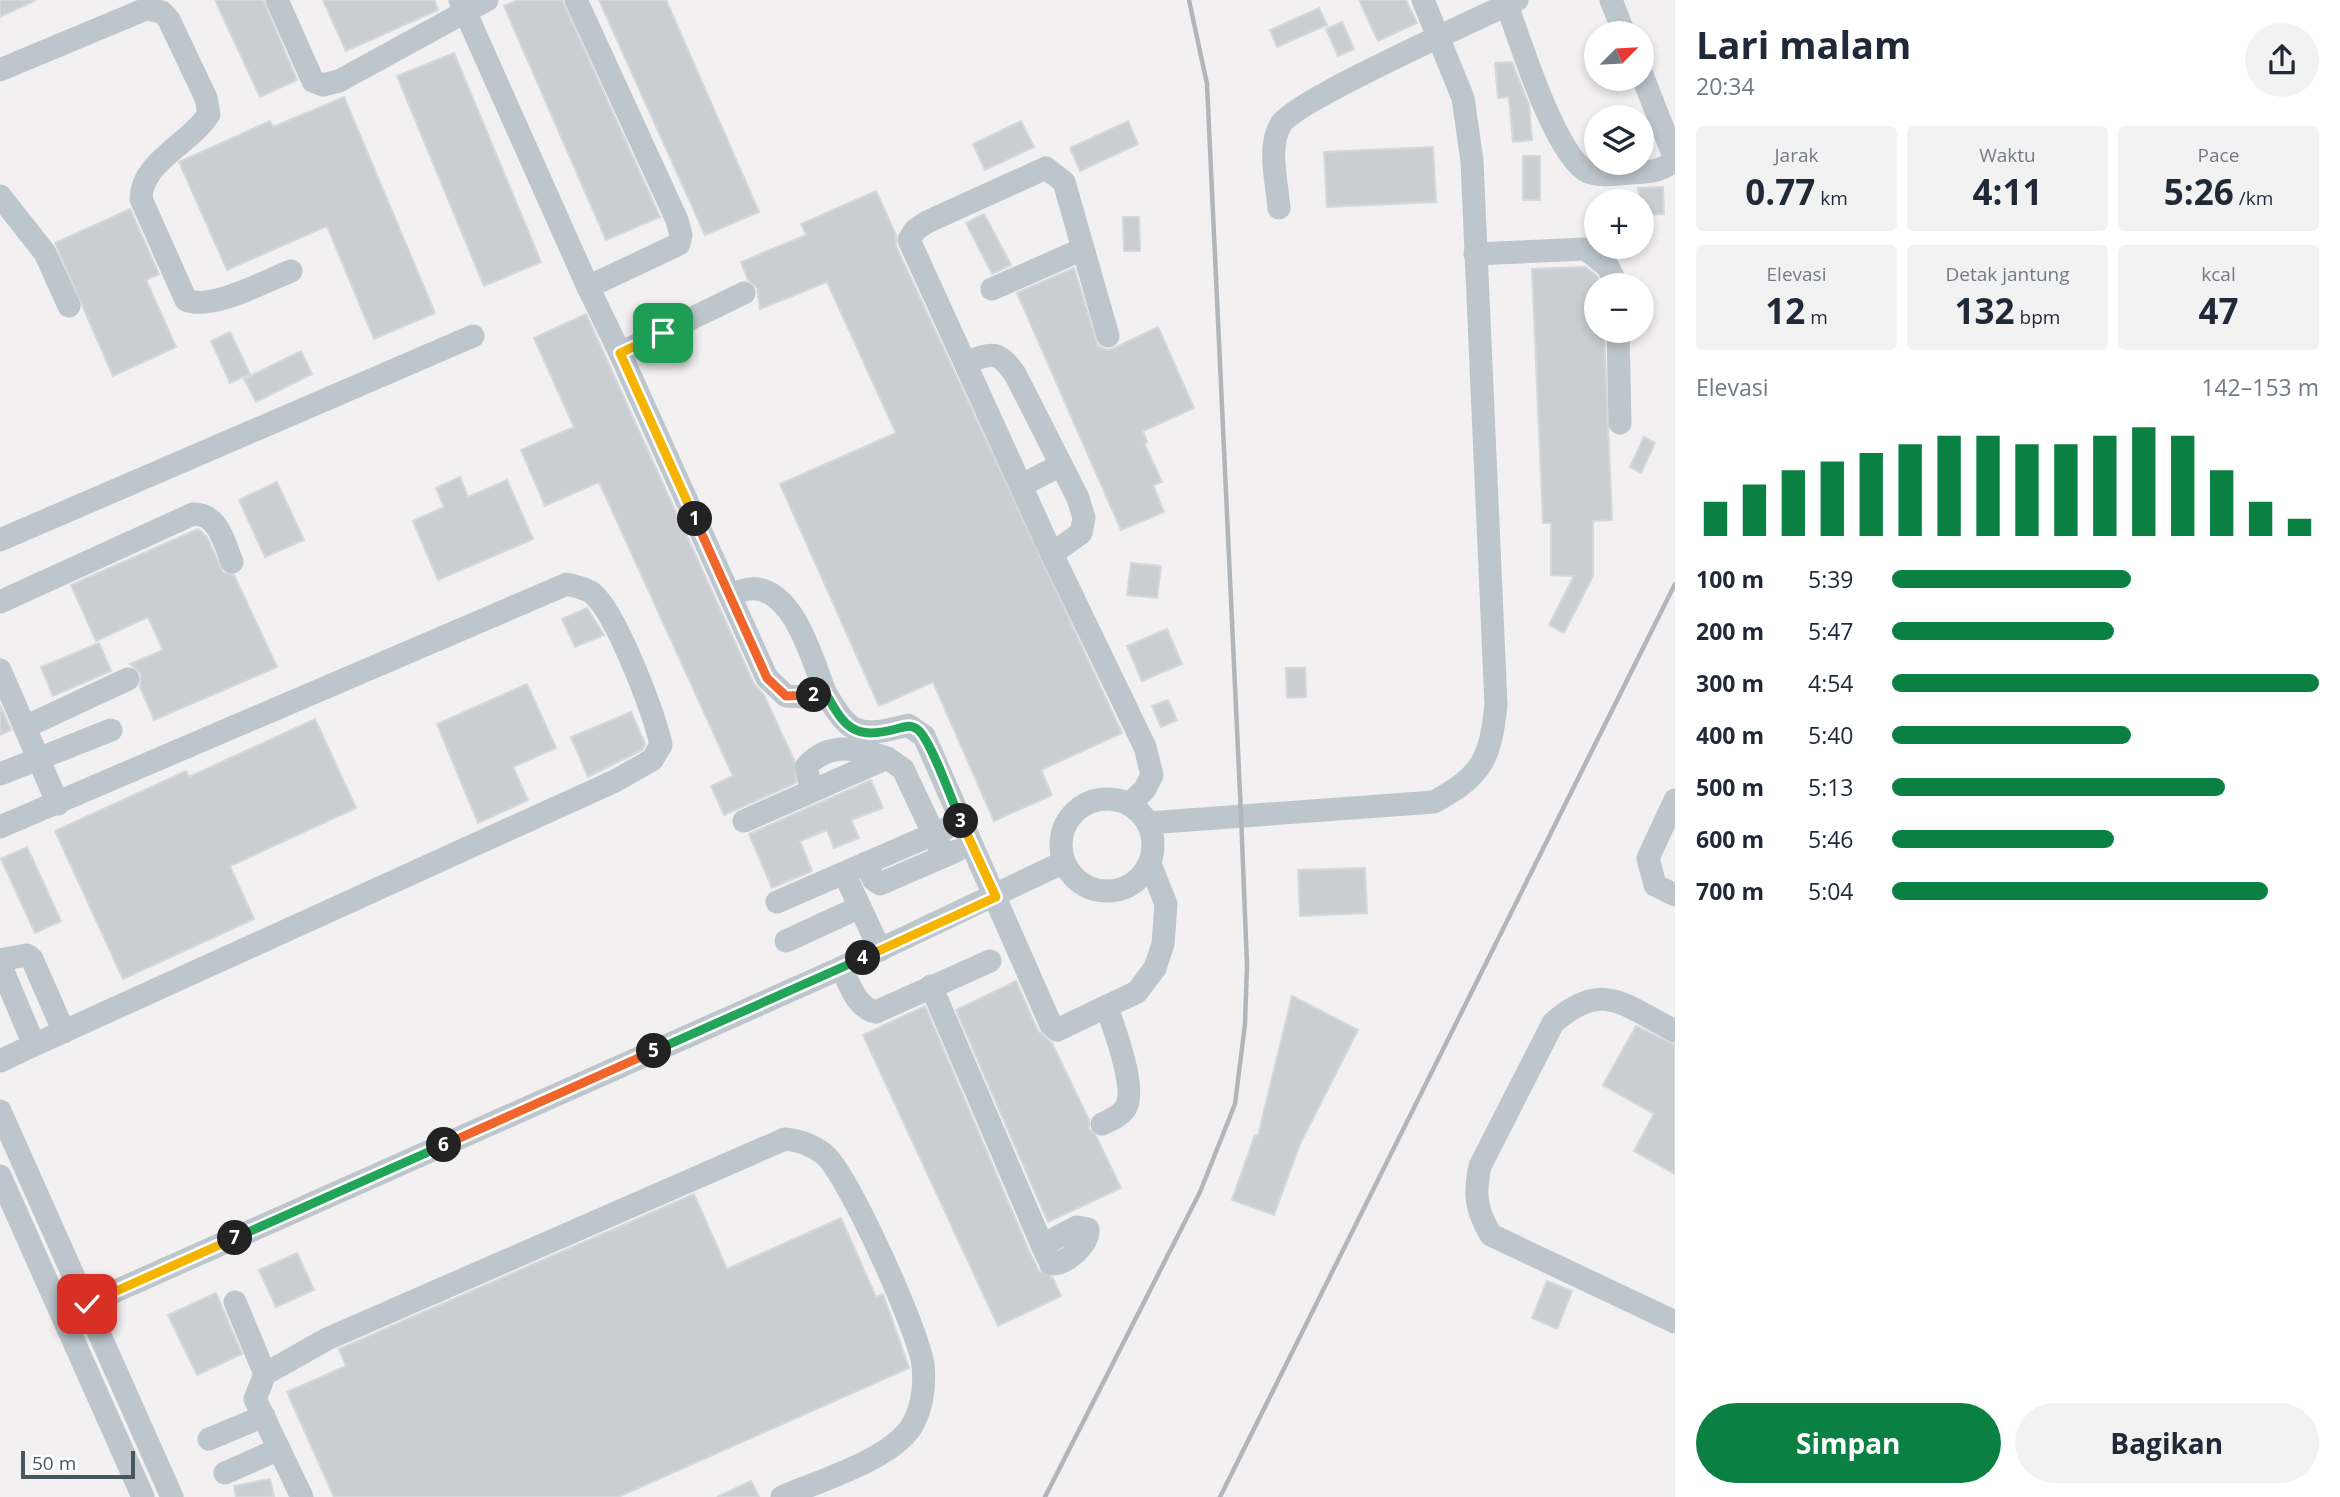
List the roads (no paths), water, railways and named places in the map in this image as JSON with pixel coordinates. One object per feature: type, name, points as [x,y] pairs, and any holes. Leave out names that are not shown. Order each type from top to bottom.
[{"type":"lane","points":[[277,0],[313,80],[323,85],[339,81],[463,6],[487,0]]},
{"type":"lane","points":[[576,0],[677,220],[681,235],[679,244],[588,287]]},
{"type":"lane","points":[[1148,823],[1434,802],[1465,785],[1482,765],[1493,739],[1496,705],[1472,161],[1463,98],[1423,0]]},
{"type":"lane","points":[[1611,0],[1619,21]]},
{"type":"lane","points":[[1279,208],[1273,141],[1281,122],[1329,92],[1512,3],[1557,132],[1574,163],[1590,173],[1648,172],[1667,168],[1675,159],[1648,91]]},
{"type":"lane","points":[[463,6],[767,678],[777,691],[786,696],[805,697],[825,692]]},
{"type":"lane","points":[[0,70],[146,9],[162,12],[169,20],[206,98],[209,114],[200,128],[148,174],[141,184],[141,199],[186,300],[197,305],[211,302],[291,271]]},
{"type":"lane","points":[[1108,335],[1064,182],[1046,168],[915,230],[908,240],[1052,554],[1145,747],[1152,775],[1145,789],[1130,804]]},
{"type":"lane","points":[[0,196],[45,253],[69,306]]},
{"type":"lane","points":[[992,289],[1083,249]]},
{"type":"lane","points":[[1475,254],[1586,249],[1608,267],[1611,273]]},
{"type":"lane","points":[[620,353],[744,293]]},
{"type":"lane","points":[[0,540],[473,336]]},
{"type":"lane","points":[[1618,343],[1620,423]]},
{"type":"lane","points":[[966,363],[989,354],[1004,359],[1015,374],[1061,465],[1084,518],[1081,533],[1052,554]]},
{"type":"lane","points":[[1022,485],[1061,465]]},
{"type":"lane","points":[[0,602],[193,514],[203,514],[211,518],[232,562]]},
{"type":"lane","points":[[0,827],[567,584],[591,591],[605,607],[655,717],[661,745],[652,760],[615,780],[0,1062]]},
{"type":"lane","points":[[730,595],[750,589],[763,591],[783,602],[793,614],[825,692],[850,729],[865,734],[908,726],[918,729],[929,747],[1051,1025],[1057,1030],[1137,992],[1155,968],[1163,944],[1166,904],[1150,864]]},
{"type":"lane","points":[[0,670],[58,804]]},
{"type":"lane","points":[[25,727],[128,679]]},
{"type":"lane","points":[[0,774],[111,730]]},
{"type":"lane","points":[[744,821],[812,791],[806,767],[833,749],[858,748],[887,758],[903,769],[944,856]]},
{"type":"lane","points":[[1102,798],[1130,804],[1148,823],[1153,839],[1150,864],[1141,877],[1129,886],[1114,891],[1098,891],[1072,876],[1064,862],[1061,834],[1076,809],[1102,798]]},
{"type":"lane","points":[[1675,800],[1647,858],[1655,885],[1675,895]]},
{"type":"lane","points":[[777,902],[961,822]]},
{"type":"lane","points":[[866,863],[873,879],[880,884],[971,844]]},
{"type":"lane","points":[[62,1315],[841,968],[996,897],[1064,862]]},
{"type":"lane","points":[[844,873],[880,950]]},
{"type":"lane","points":[[786,941],[860,907]]},
{"type":"lane","points":[[34,1045],[0,962],[17,955],[27,955],[32,959],[64,1032]]},
{"type":"lane","points":[[841,968],[857,999],[867,1010],[876,1012],[990,961]]},
{"type":"lane","points":[[931,986],[1042,1245]]},
{"type":"lane","points":[[1675,1031],[1609,998],[1588,998],[1573,1005],[1553,1023],[1480,1166],[1474,1192],[1478,1213],[1491,1235],[1675,1322]]},
{"type":"lane","points":[[1102,1124],[1114,1119],[1126,1108],[1129,1096],[1124,1063],[1107,1007]]},
{"type":"lane","points":[[0,1111],[172,1497]]},
{"type":"lane","points":[[302,1497],[255,1399],[265,1374],[327,1339],[785,1139],[799,1140],[825,1155],[846,1182],[910,1322],[923,1363],[924,1396],[914,1424],[901,1441],[880,1454],[782,1497]]},
{"type":"lane","points":[[0,1176],[143,1497]]},
{"type":"lane","points":[[235,1302],[265,1374]]},
{"type":"lane","points":[[209,1439],[264,1416]]},
{"type":"lane","points":[[225,1473],[279,1449]]},
{"type":"railway","points":[[1045,1497],[1200,1192],[1235,1104],[1245,1024],[1247,965],[1241,815],[1207,84],[1189,0]]},
{"type":"railway","points":[[1220,1497],[1675,584]]}]
